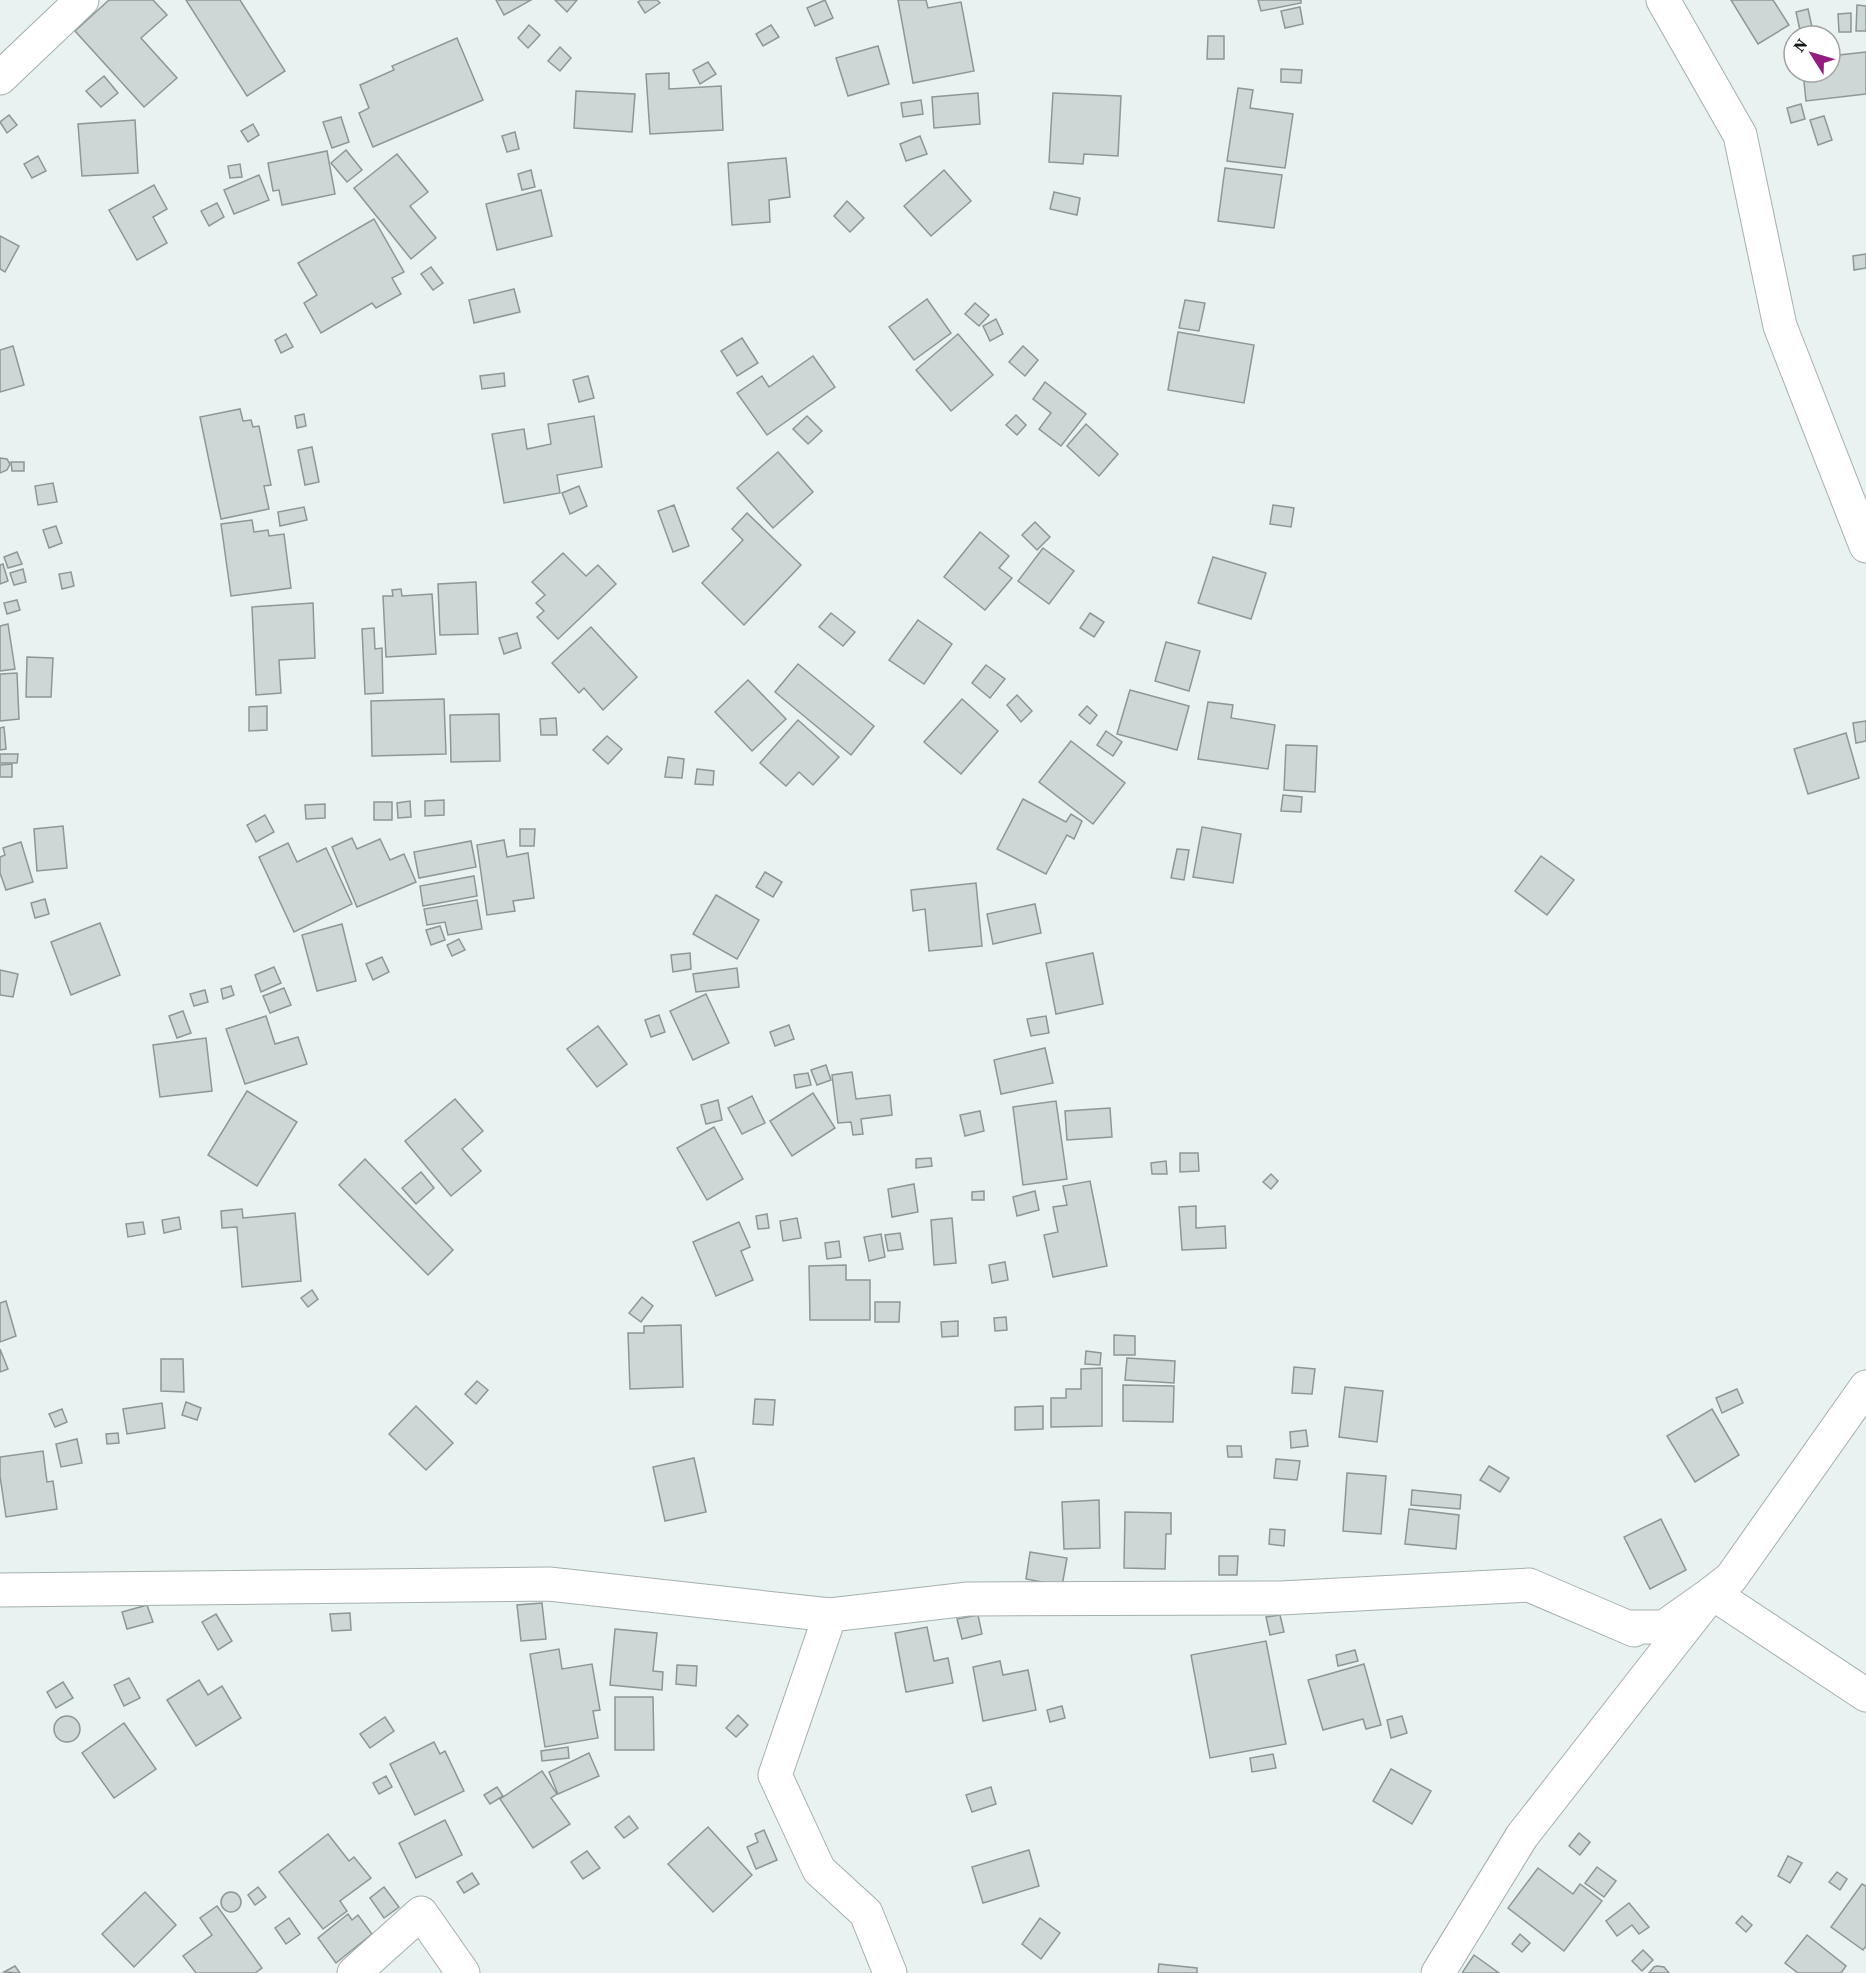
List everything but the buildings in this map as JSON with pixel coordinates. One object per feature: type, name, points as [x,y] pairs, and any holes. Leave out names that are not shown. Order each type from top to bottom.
[{"type":"street","points":[[0,78],[82,0]]},
{"type":"street","points":[[1663,0],[1740,135],[1780,326],[1866,546]]},
{"type":"street","points":[[0,1590],[549,1584],[830,1615],[968,1599],[1281,1598],[1529,1585],[1634,1630],[1632,1627],[1664,1627],[1731,1578],[1866,1387]]},
{"type":"street","points":[[1712,1593],[1866,1695]]},
{"type":"street","points":[[1438,1973],[1522,1836],[1712,1593]]},
{"type":"street","points":[[830,1615],[776,1775],[819,1870],[866,1913],[890,1973]]},
{"type":"street","points":[[354,1973],[421,1913],[463,1973]]}]
